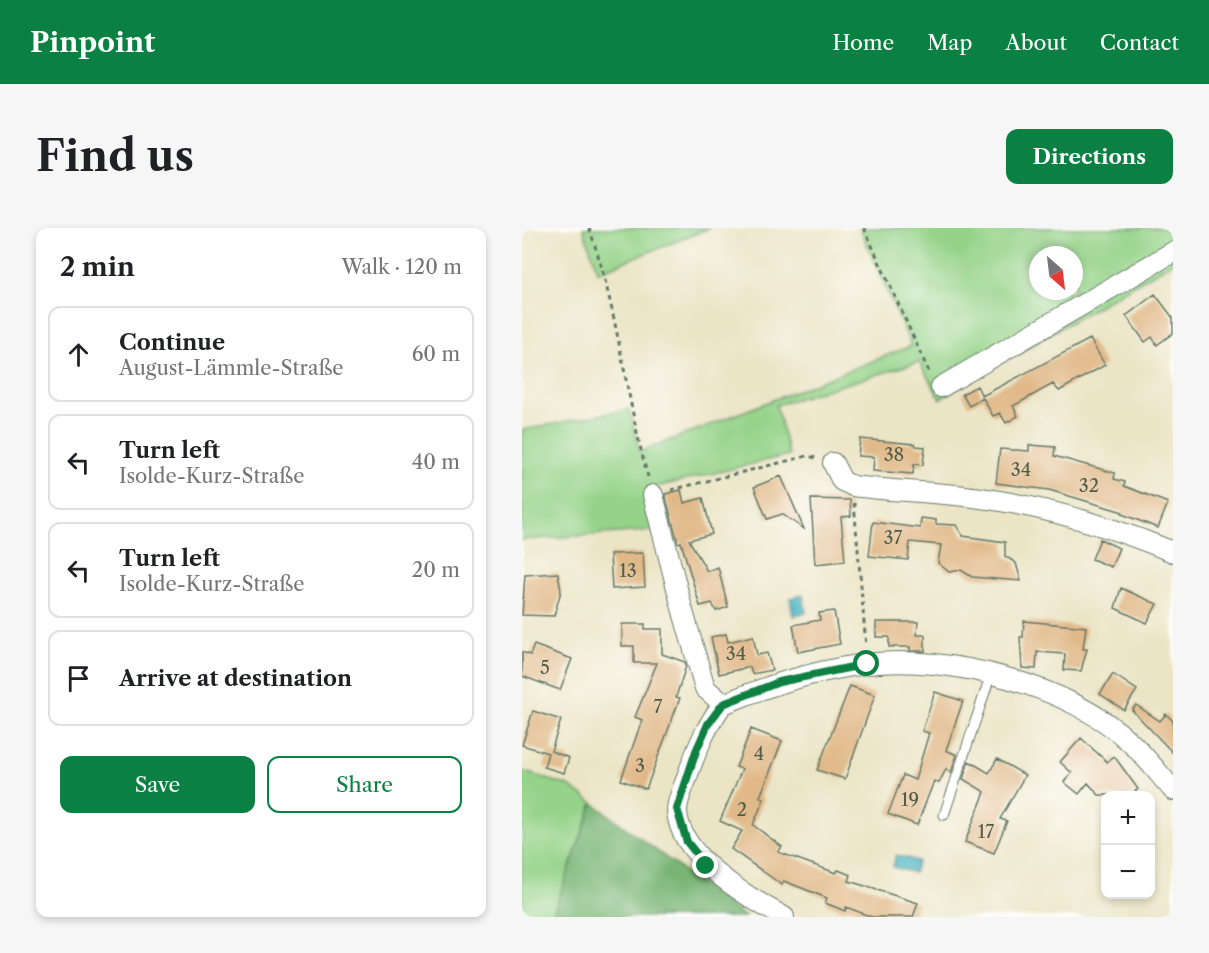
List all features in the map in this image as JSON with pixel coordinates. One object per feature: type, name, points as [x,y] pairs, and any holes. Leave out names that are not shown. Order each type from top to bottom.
[{"type":"street","points":[[941,387],[1173,252]]},
{"type":"street","points":[[832,463],[842,481],[853,486],[991,500],[1060,513],[1129,533],[1173,552]]},
{"type":"street","points":[[653,495],[705,688],[723,704]]},
{"type":"street","points":[[784,917],[706,866],[687,842],[677,809],[700,742],[708,724],[723,704],[779,682],[867,664],[908,663],[991,674],[1033,684],[1089,712],[1130,741],[1173,790]]},
{"type":"lane","points":[[944,816],[991,674]]},
{"type":"path","points":[[589,228],[613,312],[636,435],[653,495],[807,456]]},
{"type":"path","points":[[864,228],[933,381],[941,387]]},
{"type":"path","points":[[853,486],[867,664]]},
{"type":"green space","points":[[583,228],[710,228],[598,272]]},
{"type":"green space","points":[[860,228],[1173,228],[1173,262],[940,399],[919,362],[776,405],[789,455],[648,489],[658,530],[522,540],[522,430],[629,409],[640,452],[911,346]]},
{"type":"green space","points":[[522,771],[569,786],[593,803],[552,917],[522,917]]},
{"type":"green space","points":[[593,803],[745,917],[552,917]]},
{"type":"water","points":[[803,595],[806,613],[793,616],[790,598]]},
{"type":"water","points":[[896,855],[918,861],[914,873],[893,867]]},
{"type":"building","points":[[1155,294],[1173,318],[1173,333],[1157,345],[1152,337],[1145,342],[1126,316]]},
{"type":"building","points":[[1090,339],[1105,365],[1059,391],[1053,384],[1013,406],[1018,416],[1006,423],[1000,413],[993,416],[983,398],[969,406],[962,394],[977,386],[982,396]]},
{"type":"building","points":[[860,439],[925,447],[923,465],[914,464],[913,474],[873,471],[874,457],[858,456]]},
{"type":"building","points":[[1029,445],[1055,447],[1054,456],[1115,473],[1114,479],[1125,482],[1124,486],[1168,503],[1158,528],[1122,514],[1123,512],[1049,490],[996,483],[1000,449],[1029,451]]},
{"type":"building","points":[[781,476],[804,529],[782,514],[767,519],[754,487]]},
{"type":"building","points":[[681,490],[684,503],[703,498],[712,534],[689,540],[707,571],[718,567],[728,607],[716,611],[712,603],[700,606],[681,542],[678,543],[665,494]]},
{"type":"building","points":[[811,499],[850,500],[851,516],[841,517],[845,561],[815,564]]},
{"type":"building","points":[[921,518],[936,520],[936,524],[956,525],[963,536],[1005,542],[1005,556],[1016,563],[1021,581],[972,577],[961,570],[949,572],[938,563],[941,545],[910,542],[908,560],[869,556],[873,522],[920,528]]},
{"type":"building","points":[[1100,539],[1119,548],[1111,567],[1092,559]]},
{"type":"building","points":[[643,553],[645,587],[612,589],[610,554]]},
{"type":"building","points":[[558,573],[561,591],[554,616],[522,615],[525,575]]},
{"type":"building","points":[[1121,588],[1157,604],[1147,623],[1115,608]]},
{"type":"building","points":[[834,611],[840,644],[798,652],[793,625],[820,620],[819,613]]},
{"type":"building","points":[[1024,621],[1086,627],[1083,649],[1087,649],[1081,671],[1064,670],[1065,654],[1037,652],[1036,669],[1022,668],[1020,637],[1023,637]]},
{"type":"building","points":[[876,622],[918,622],[917,635],[925,635],[925,651],[910,651],[910,647],[889,647],[889,637],[876,637]]},
{"type":"building","points":[[622,624],[645,624],[645,629],[662,629],[662,654],[685,662],[686,666],[676,697],[680,698],[646,789],[621,780],[642,720],[635,717],[657,663],[634,663],[634,646],[622,646]]},
{"type":"building","points":[[726,634],[728,642],[753,636],[757,655],[767,653],[772,670],[752,674],[750,667],[719,674],[711,637]]},
{"type":"building","points":[[534,645],[572,659],[560,690],[522,676],[522,652],[530,655]]},
{"type":"building","points":[[1113,674],[1137,690],[1124,710],[1100,694]]},
{"type":"building","points":[[850,686],[875,695],[845,779],[817,770]]},
{"type":"building","points":[[935,692],[963,701],[946,750],[957,755],[951,773],[946,769],[939,783],[934,781],[917,825],[888,814],[903,775],[915,780],[929,733],[922,731]]},
{"type":"building","points":[[1136,705],[1160,721],[1166,714],[1173,721],[1173,753],[1132,710]]},
{"type":"building","points":[[533,711],[561,720],[551,751],[569,758],[564,773],[544,767],[548,753],[522,745]]},
{"type":"building","points":[[751,729],[782,741],[760,797],[764,799],[753,825],[782,847],[778,852],[836,873],[838,870],[851,875],[849,881],[918,903],[913,917],[872,917],[846,907],[845,911],[825,903],[827,898],[784,881],[782,885],[731,849],[742,831],[720,821],[742,769],[736,767]]},
{"type":"building","points":[[1081,738],[1107,762],[1114,756],[1138,789],[1135,791],[1101,791],[1099,795],[1088,783],[1079,794],[1064,782],[1072,773],[1060,762]]},
{"type":"building","points":[[997,759],[1025,775],[1000,819],[1007,821],[994,853],[965,842],[985,792],[963,779],[969,761],[989,773]]},
{"type":"route","points":[[706,866],[687,842],[681,830],[677,809],[696,751],[708,724],[723,704],[779,682],[867,664]]}]
